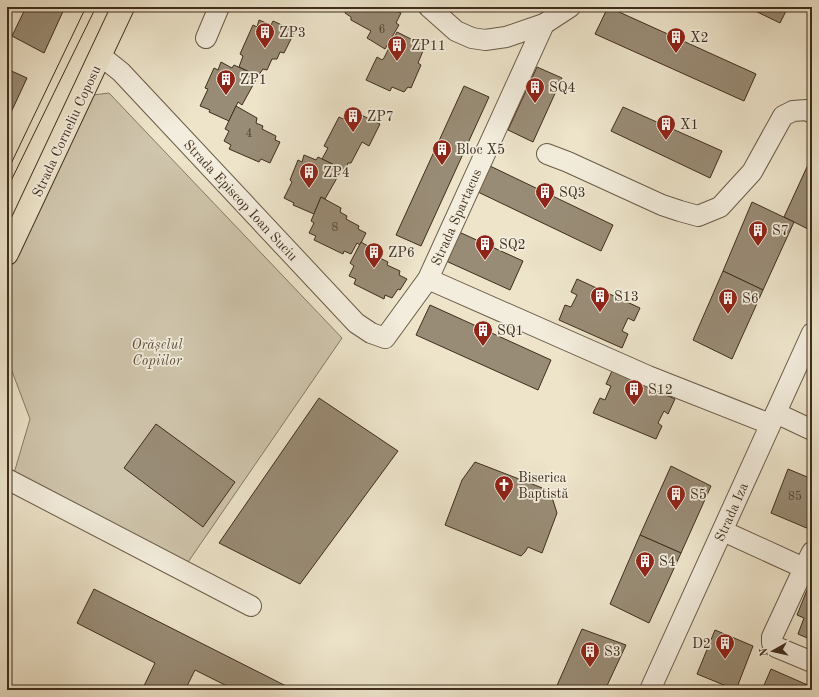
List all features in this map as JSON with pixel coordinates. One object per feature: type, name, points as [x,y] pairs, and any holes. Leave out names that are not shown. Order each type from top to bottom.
[{"type":"main road","name":"Strada Corneliu Coposu","points":[[7,254],[123,7]]},
{"type":"street","points":[[206,38],[218,7]]},
{"type":"street","points":[[429,7],[456,30],[472,38],[485,40],[506,37],[544,24],[568,7]]},
{"type":"street","name":"Strada Spartacus","points":[[385,338],[428,279],[544,24]]},
{"type":"street","name":"Strada Episcop Ioan Suciu","points":[[101,56],[121,72],[356,322],[371,333],[385,338]]},
{"type":"street","points":[[547,154],[568,162],[662,205],[680,212],[698,216],[720,207],[752,172],[783,116],[793,111],[807,110],[812,113]]},
{"type":"street","points":[[428,279],[648,376],[812,430]]},
{"type":"street","name":"Strada Iza","points":[[650,690],[812,333]]},
{"type":"street","points":[[7,479],[251,606]]},
{"type":"street","points":[[723,532],[808,560],[772,637],[772,643],[776,647],[812,662]]},
{"type":"green space","name":"Orășelul Copiilor","points":[[109,93],[342,338],[184,568],[12,480],[30,419],[7,358],[7,270],[85,96]]},
{"type":"building","points":[[26,7],[65,7],[44,53],[12,36]]},
{"type":"building","points":[[348,7],[393,7],[392,9],[401,13],[396,23],[399,25],[385,49],[367,38],[371,31],[351,20],[351,17],[345,13]]},
{"type":"building","name":"X2","points":[[608,7],[756,74],[744,101],[595,34]]},
{"type":"building","points":[[747,7],[788,7],[780,23]]},
{"type":"building","name":"ZP3","points":[[259,20],[271,25],[273,21],[295,31],[284,53],[280,52],[277,59],[272,59],[267,70],[263,69],[258,76],[239,67],[243,56],[240,54],[253,25],[257,27]]},
{"type":"building","name":"ZP11","points":[[397,32],[425,46],[418,63],[421,65],[411,88],[408,87],[404,92],[392,87],[390,91],[366,80],[377,57],[382,60],[384,58]]},
{"type":"building","name":"ZP1","points":[[221,62],[232,68],[234,65],[258,76],[242,105],[238,102],[229,121],[200,106],[208,89],[205,88],[214,68],[218,70]]},
{"type":"building","name":"SQ4","points":[[537,67],[562,78],[533,142],[508,130]]},
{"type":"building","points":[[7,69],[27,78],[7,121]]},
{"type":"building","name":"Bloc X5","points":[[464,86],[489,97],[421,246],[396,235]]},
{"type":"building","points":[[236,106],[257,118],[256,123],[263,126],[262,129],[276,136],[275,140],[280,142],[270,163],[261,159],[259,162],[229,149],[231,145],[224,141],[229,131],[225,129]]},
{"type":"building","name":"X1","points":[[623,107],[722,151],[710,178],[611,131]]},
{"type":"building","name":"ZP7","points":[[346,112],[357,118],[359,114],[380,124],[369,146],[362,142],[351,163],[348,163],[345,170],[322,159],[328,148],[324,146],[339,117],[343,119]]},
{"type":"building","name":"ZP4","points":[[304,155],[316,160],[318,157],[342,169],[325,199],[321,197],[314,214],[293,205],[294,203],[284,198],[292,182],[290,180],[298,160],[302,162]]},
{"type":"building","points":[[812,156],[812,231],[784,217]]},
{"type":"building","name":"SQ3","points":[[490,166],[613,225],[601,251],[478,192]]},
{"type":"building","points":[[321,197],[341,208],[340,212],[347,216],[346,219],[359,226],[358,229],[366,233],[360,245],[357,243],[351,254],[344,251],[343,254],[314,240],[316,236],[309,233],[314,223],[311,221]]},
{"type":"building","name":"S7","points":[[752,202],[794,222],[763,290],[723,271]]},
{"type":"building","name":"SQ2","points":[[459,232],[523,261],[510,290],[446,261]]},
{"type":"building","name":"ZP6","points":[[361,242],[382,254],[380,258],[388,262],[387,265],[400,271],[399,275],[407,279],[400,290],[398,289],[392,298],[385,295],[384,299],[354,284],[356,279],[349,276],[354,266],[350,263]]},
{"type":"building","name":"S6","points":[[723,271],[763,290],[732,359],[693,340]]},
{"type":"building","name":"S13","points":[[577,279],[640,308],[634,321],[628,318],[622,331],[628,334],[622,348],[559,320],[565,305],[571,307],[577,295],[571,292]]},
{"type":"building","name":"SQ1","points":[[430,305],[551,360],[538,390],[416,335]]},
{"type":"building","name":"S12","points":[[612,371],[675,399],[668,414],[664,411],[658,423],[662,426],[656,439],[593,413],[600,398],[605,400],[611,386],[606,384]]},
{"type":"building","points":[[319,398],[398,451],[300,584],[219,543]]},
{"type":"building","points":[[156,424],[235,482],[203,527],[124,468]]},
{"type":"building","name":"Biserica Baptistă","points":[[475,462],[550,491],[557,513],[542,553],[528,547],[521,556],[445,525],[462,480]]},
{"type":"building","name":"S5","points":[[671,466],[711,486],[681,553],[640,535]]},
{"type":"building","points":[[788,469],[812,479],[812,522],[809,529],[771,513]]},
{"type":"building","name":"S4","points":[[640,535],[681,553],[649,623],[610,604]]},
{"type":"building","points":[[94,589],[294,690],[235,690],[195,670],[185,690],[142,690],[155,663],[77,623]]},
{"type":"building","points":[[807,590],[812,593],[812,640],[798,634],[804,618],[797,615]]},
{"type":"building","name":"S3","points":[[582,629],[626,645],[605,690],[555,690]]},
{"type":"building","name":"D2","points":[[715,630],[753,646],[736,690],[697,674]]},
{"type":"building","points":[[771,669],[810,686],[808,690],[762,690]]},
{"type":"tram line","points":[[7,172],[86,7]]},
{"type":"tram line","points":[[7,189],[96,7]]},
{"type":"place","name":"ZP3","points":[[265,49]]},
{"type":"place","name":"X2","points":[[676,54]]},
{"type":"place","name":"ZP11","points":[[397,62]]},
{"type":"place","name":"ZP1","points":[[226,96]]},
{"type":"place","name":"SQ4","points":[[535,104]]},
{"type":"place","name":"ZP7","points":[[353,133]]},
{"type":"place","name":"X1","points":[[666,141]]},
{"type":"place","name":"Bloc X5","points":[[442,166]]},
{"type":"place","name":"ZP4","points":[[309,189]]},
{"type":"place","name":"SQ3","points":[[545,209]]},
{"type":"place","name":"S7","points":[[758,247]]},
{"type":"place","name":"SQ2","points":[[485,261]]},
{"type":"place","name":"ZP6","points":[[374,269]]},
{"type":"place","name":"S13","points":[[600,313]]},
{"type":"place","name":"S6","points":[[728,315]]},
{"type":"place","name":"SQ1","points":[[483,347]]},
{"type":"place","name":"S12","points":[[634,406]]},
{"type":"place","name":"Biserica Baptistă","points":[[504,502]]},
{"type":"place","name":"S5","points":[[676,511]]},
{"type":"place","name":"S4","points":[[645,578]]},
{"type":"place","name":"D2","points":[[725,660]]},
{"type":"place","name":"S3","points":[[590,668]]}]
